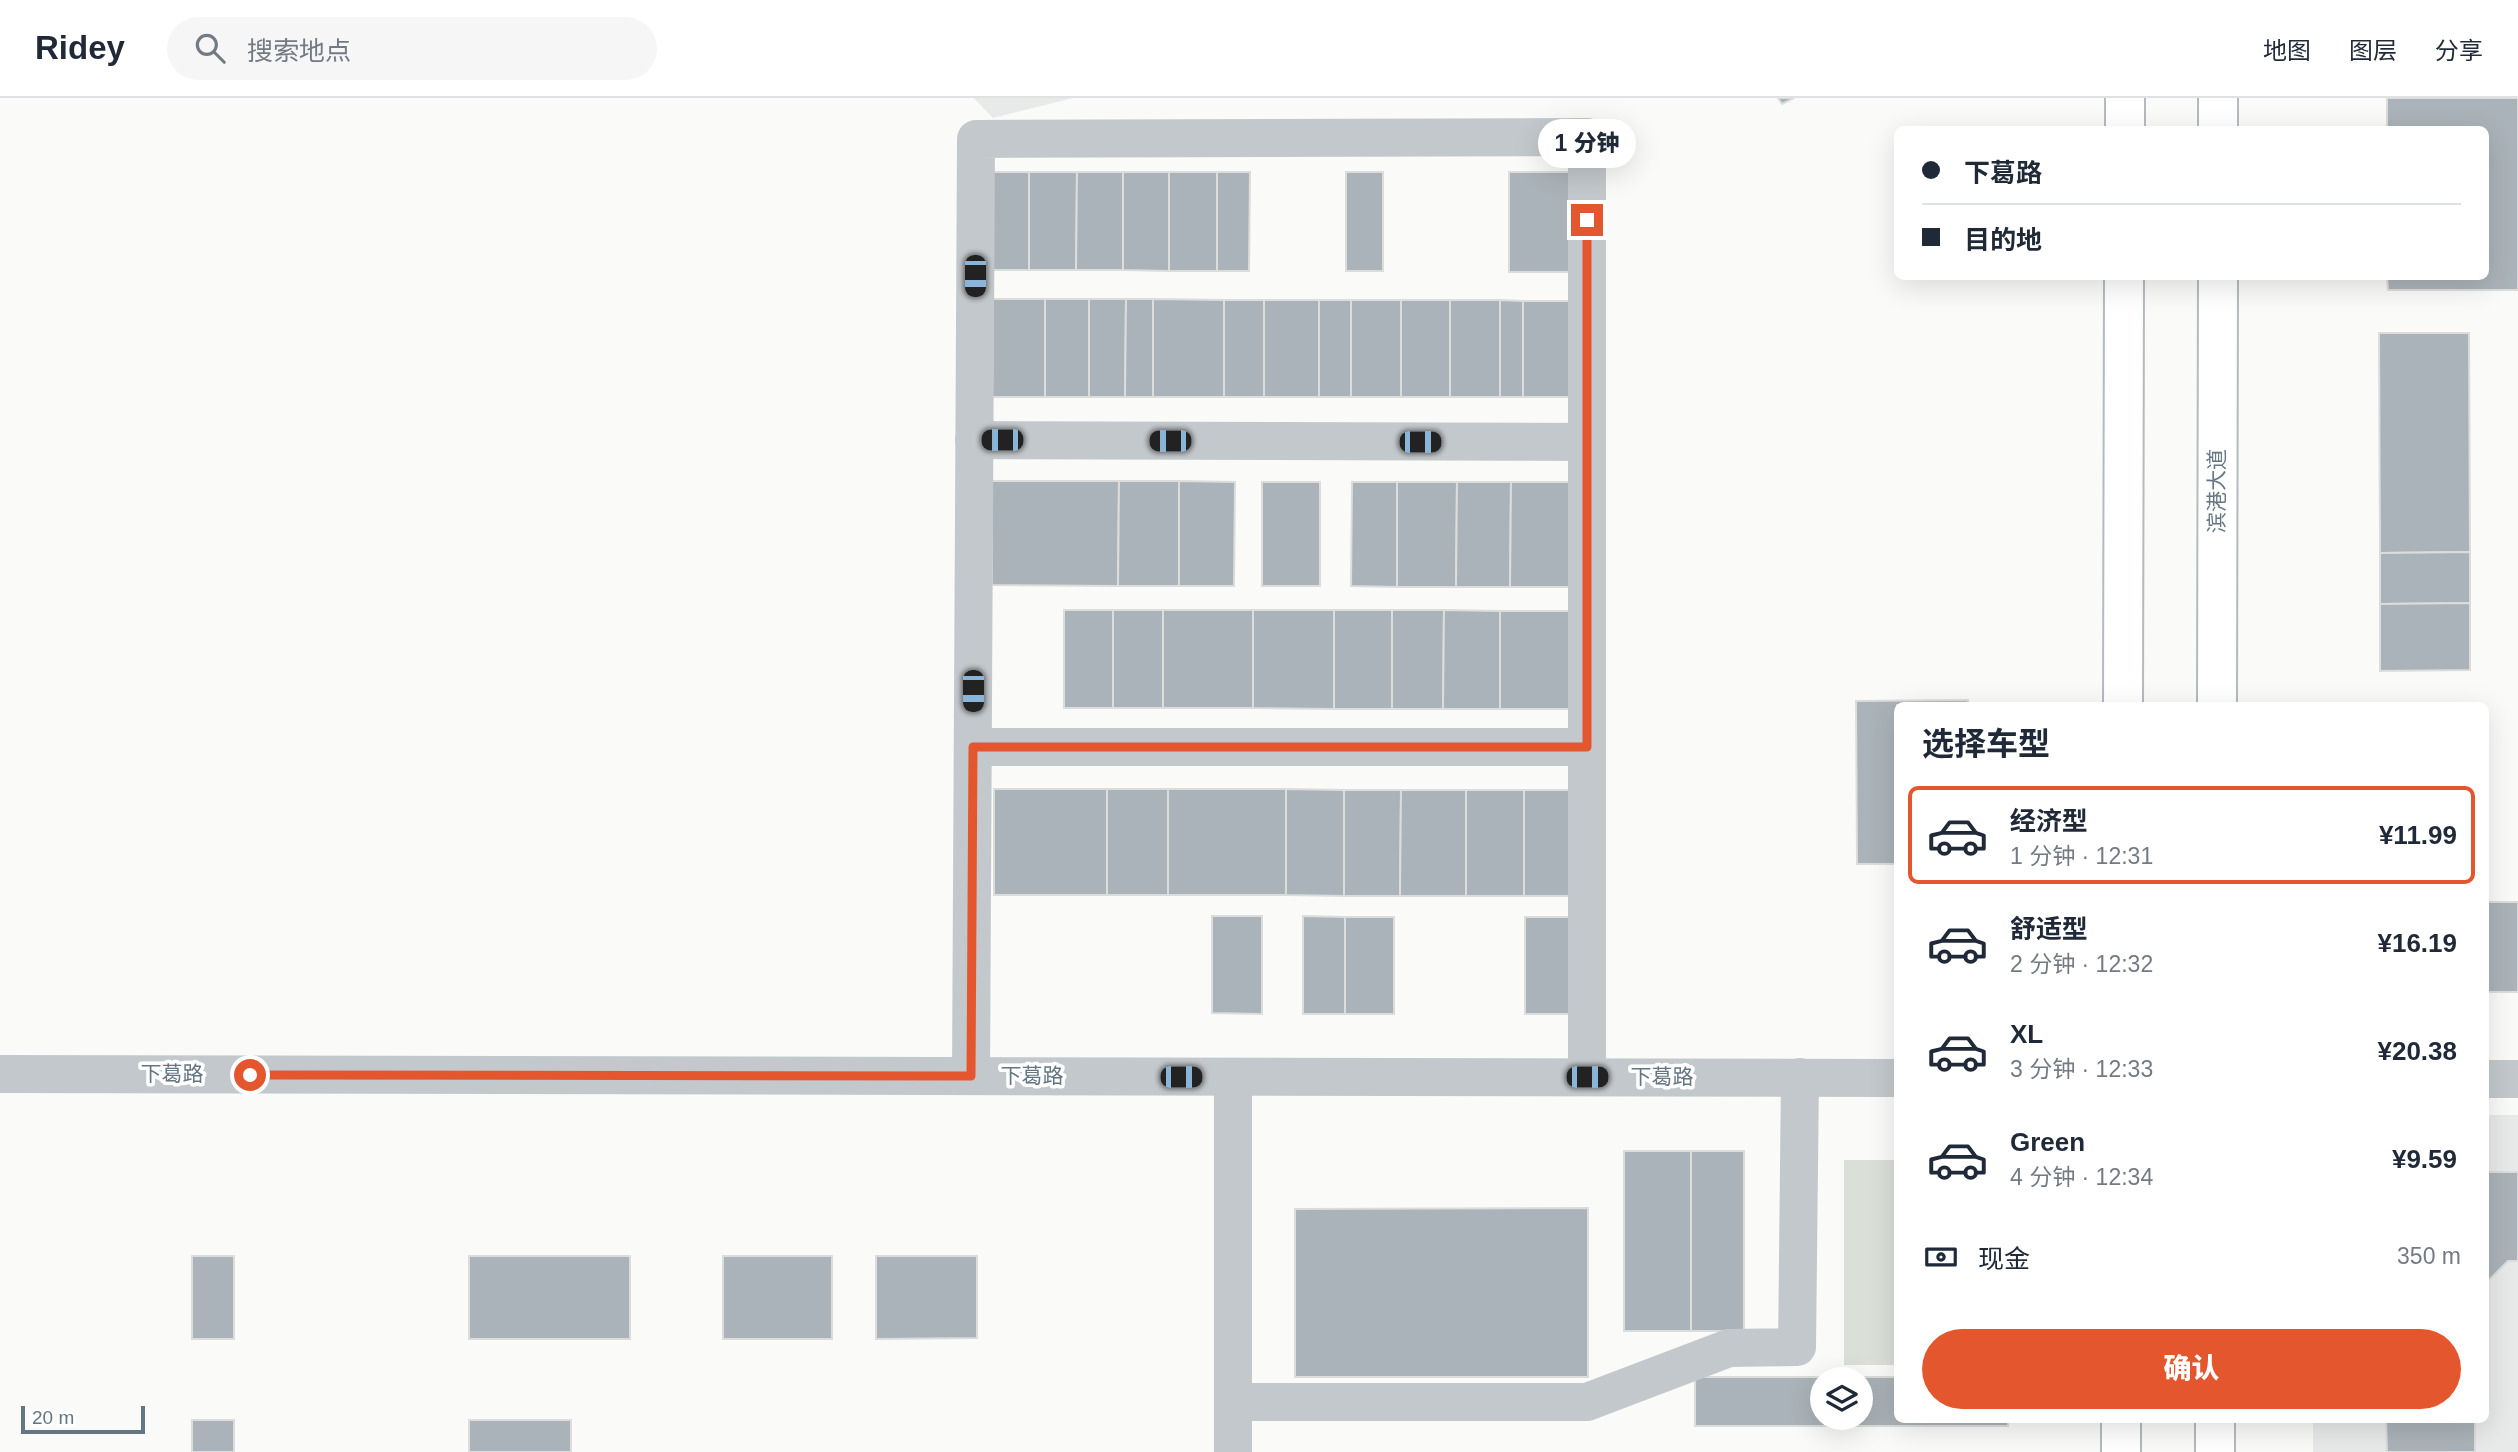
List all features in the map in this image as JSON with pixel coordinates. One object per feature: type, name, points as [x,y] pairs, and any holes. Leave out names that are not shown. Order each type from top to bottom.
[{"type":"main road","points":[[2125,98],[2125,126]]},
{"type":"main road","points":[[2218,98],[2218,126]]},
{"type":"main road","points":[[2123,702],[2124,280]]},
{"type":"main road","name":"滨港大道","points":[[2217,702],[2218,280]]},
{"type":"main road","points":[[2121,1423],[2121,1452]]},
{"type":"main road","points":[[2215,1423],[2215,1452]]},
{"type":"street","points":[[971,1076],[976,139],[1587,137],[1587,1077]]},
{"type":"street","points":[[974,440],[1587,442]]},
{"type":"street","points":[[973,747],[1587,747]]},
{"type":"street","name":"下葛路","points":[[0,1074],[1894,1078]]},
{"type":"street","points":[[1233,1077],[1233,1452]]},
{"type":"street","points":[[1233,1402],[1587,1402],[1729,1348],[1797,1347],[1800,1077]]},
{"type":"street","points":[[2489,1079],[2518,1079]]},
{"type":"shaded area","points":[[974,98],[1073,98],[993,118]]},
{"type":"shaded area","points":[[2489,1115],[2518,1115],[2518,1452],[2313,1452],[2313,1423],[2489,1423]]},
{"type":"shaded area","points":[[1844,1160],[1894,1160],[1894,1365],[1844,1365]]},
{"type":"building","points":[[1778,98],[1794,98],[1782,104]]},
{"type":"building","points":[[2387,98],[2518,98],[2518,290],[2388,290],[2387,280],[2489,280],[2489,126],[2387,126]]},
{"type":"building","points":[[993,172],[1029,172],[1029,270],[993,270]]},
{"type":"building","points":[[1029,172],[1077,172],[1076,270],[1029,270]]},
{"type":"building","points":[[1077,172],[1123,172],[1123,270],[1076,270]]},
{"type":"building","points":[[1123,172],[1169,172],[1169,271],[1123,270]]},
{"type":"building","points":[[1169,172],[1217,172],[1217,271],[1169,271]]},
{"type":"building","points":[[1217,172],[1250,172],[1249,271],[1217,271]]},
{"type":"building","points":[[1346,172],[1383,172],[1383,271],[1346,271]]},
{"type":"building","points":[[1509,172],[1571,172],[1571,272],[1509,272]]},
{"type":"building","points":[[993,299],[1045,299],[1045,397],[992,397]]},
{"type":"building","points":[[1045,299],[1089,299],[1089,397],[1045,397]]},
{"type":"building","points":[[1089,299],[1126,299],[1125,397],[1089,397]]},
{"type":"building","points":[[1126,299],[1153,299],[1153,397],[1125,397]]},
{"type":"building","points":[[1153,299],[1224,300],[1224,397],[1153,397]]},
{"type":"building","points":[[1224,300],[1264,300],[1264,397],[1224,397]]},
{"type":"building","points":[[1264,300],[1319,300],[1319,397],[1264,397]]},
{"type":"building","points":[[1319,300],[1351,300],[1351,397],[1319,397]]},
{"type":"building","points":[[1351,300],[1401,300],[1401,397],[1351,397]]},
{"type":"building","points":[[1401,300],[1450,300],[1450,397],[1401,397]]},
{"type":"building","points":[[1450,300],[1500,300],[1500,397],[1450,397]]},
{"type":"building","points":[[1500,300],[1523,301],[1523,397],[1500,397]]},
{"type":"building","points":[[1523,301],[1571,301],[1571,397],[1523,397]]},
{"type":"building","points":[[2379,333],[2469,333],[2470,552],[2380,553]]},
{"type":"building","points":[[992,481],[1119,481],[1118,586],[992,585]]},
{"type":"building","points":[[1119,481],[1179,481],[1179,586],[1118,586]]},
{"type":"building","points":[[1179,481],[1235,482],[1234,586],[1179,586]]},
{"type":"building","points":[[1262,482],[1320,482],[1320,586],[1262,586]]},
{"type":"building","points":[[1352,482],[1397,482],[1397,587],[1351,586]]},
{"type":"building","points":[[1397,482],[1457,482],[1456,587],[1397,587]]},
{"type":"building","points":[[1457,482],[1511,482],[1510,587],[1456,587]]},
{"type":"building","points":[[1511,482],[1571,482],[1571,587],[1510,587]]},
{"type":"building","points":[[2470,552],[2470,603],[2380,604],[2380,553]]},
{"type":"building","points":[[2470,603],[2470,670],[2380,671],[2380,604]]},
{"type":"building","points":[[1064,610],[1113,610],[1113,708],[1064,708]]},
{"type":"building","points":[[1113,610],[1163,610],[1163,708],[1113,708]]},
{"type":"building","points":[[1163,610],[1253,610],[1253,708],[1163,708]]},
{"type":"building","points":[[1253,610],[1334,610],[1334,709],[1253,708]]},
{"type":"building","points":[[1334,610],[1392,610],[1392,709],[1334,709]]},
{"type":"building","points":[[1392,610],[1444,610],[1443,709],[1392,709]]},
{"type":"building","points":[[1444,610],[1500,611],[1500,709],[1443,709]]},
{"type":"building","points":[[1500,611],[1571,611],[1571,709],[1500,709]]},
{"type":"building","points":[[1968,700],[1894,702],[1894,864],[1857,864],[1856,701]]},
{"type":"building","points":[[994,789],[1107,789],[1107,895],[994,895]]},
{"type":"building","points":[[1107,789],[1168,789],[1168,895],[1107,895]]},
{"type":"building","points":[[1168,789],[1286,789],[1286,895],[1168,895]]},
{"type":"building","points":[[1286,789],[1344,790],[1344,896],[1286,895]]},
{"type":"building","points":[[1344,790],[1401,790],[1400,896],[1344,896]]},
{"type":"building","points":[[1401,790],[1466,790],[1466,896],[1400,896]]},
{"type":"building","points":[[1466,790],[1524,790],[1524,896],[1466,896]]},
{"type":"building","points":[[1524,790],[1570,790],[1570,896],[1524,896]]},
{"type":"building","points":[[2489,902],[2518,902],[2518,992],[2489,992]]},
{"type":"building","points":[[1212,916],[1262,916],[1262,1014],[1212,1013]]},
{"type":"building","points":[[1303,916],[1345,917],[1345,1014],[1303,1014]]},
{"type":"building","points":[[1345,917],[1394,917],[1394,1014],[1345,1014]]},
{"type":"building","points":[[1525,917],[1570,917],[1569,1014],[1525,1014]]},
{"type":"building","points":[[1624,1151],[1691,1151],[1691,1331],[1624,1331]]},
{"type":"building","points":[[1691,1151],[1744,1151],[1744,1331],[1691,1331]]},
{"type":"building","points":[[2489,1172],[2518,1172],[2518,1261],[2508,1261],[2489,1280]]},
{"type":"building","points":[[1588,1208],[1588,1377],[1295,1377],[1295,1209]]},
{"type":"building","points":[[192,1256],[234,1256],[234,1339],[192,1339]]},
{"type":"building","points":[[469,1256],[630,1256],[630,1339],[469,1339]]},
{"type":"building","points":[[723,1256],[832,1256],[832,1339],[723,1339]]},
{"type":"building","points":[[876,1256],[977,1256],[977,1338],[876,1339]]},
{"type":"building","points":[[1695,1377],[1810,1377],[1810,1426],[1695,1426]]},
{"type":"building","points":[[1873,1377],[1894,1377],[1894,1423],[2008,1423],[2008,1426],[1873,1426]]},
{"type":"building","points":[[192,1420],[234,1420],[234,1452],[192,1452]]},
{"type":"building","points":[[469,1420],[571,1420],[571,1452],[469,1452]]},
{"type":"building","points":[[2386,1423],[2475,1423],[2475,1452],[2387,1452]]},
{"type":"route","points":[[250,1075],[971,1076],[973,747],[1587,747],[1587,220]]}]
